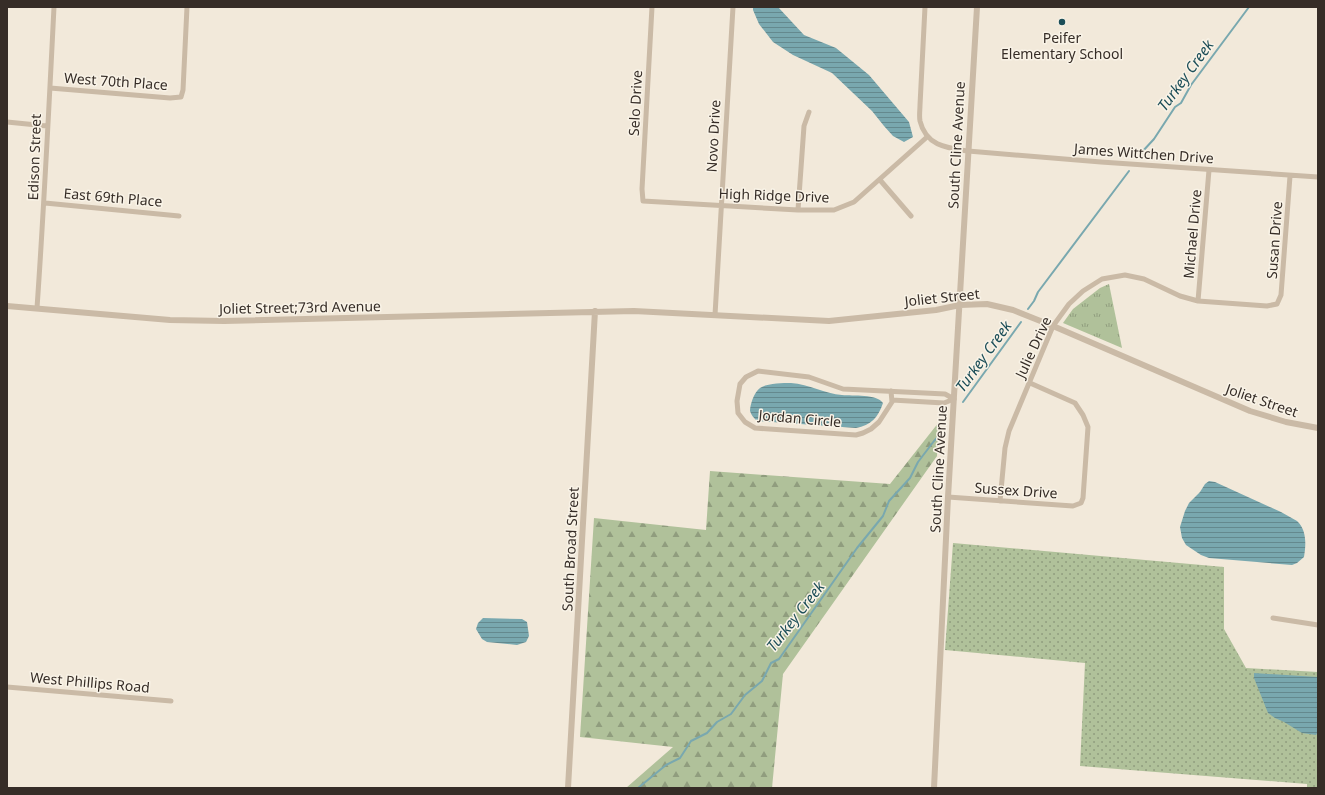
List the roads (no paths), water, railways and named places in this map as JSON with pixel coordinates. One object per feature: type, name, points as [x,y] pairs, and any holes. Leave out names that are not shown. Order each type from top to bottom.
[{"type":"street","name":"Edison Street","points":[[37,308],[45,203],[47,126],[54,7]]},
{"type":"street","name":"West 70th Place","points":[[50,88],[170,98],[182,97],[187,7]]},
{"type":"street","name":"Selo Drive","points":[[643,201],[642,189],[652,7]]},
{"type":"street","name":"Novo Drive","points":[[715,315],[733,7]]},
{"type":"street","points":[[925,7],[920,121],[927,137]]},
{"type":"street","name":"South Cline Avenue","points":[[934,788],[948,496],[977,7]]},
{"type":"street","points":[[798,210],[804,126],[809,112]]},
{"type":"street","points":[[7,122],[47,126]]},
{"type":"street","name":"High Ridge Drive","points":[[643,201],[798,210],[834,210],[854,202],[927,137]]},
{"type":"street","name":"James Wittchen Drive","points":[[927,137],[937,144],[949,148],[968,151],[1318,177]]},
{"type":"street","name":"Michael Drive","points":[[1198,301],[1209,170]]},
{"type":"street","name":"Susan Drive","points":[[1277,304],[1281,296],[1290,176]]},
{"type":"street","points":[[880,180],[912,216]]},
{"type":"street","name":"East 69th Place","points":[[45,203],[179,216]]},
{"type":"street","name":"Julie Drive","points":[[1000,501],[1005,448],[1009,431],[1053,326],[1069,304],[1084,291],[1102,279],[1125,275],[1144,279],[1180,296],[1198,301],[1267,306],[1277,304]]},
{"type":"street","name":"Joliet Street","points":[[595,311],[634,311],[829,321],[936,310],[960,305],[987,304],[1001,307],[1053,326],[1250,411],[1286,422],[1318,428]]},
{"type":"street","name":"Joliet Street;73rd Avenue","points":[[7,306],[170,320],[224,321],[595,311]]},
{"type":"street","name":"South Broad Street","points":[[568,788],[595,311]]},
{"type":"street","name":"Jordan Circle","points":[[892,400],[879,422],[871,429],[856,435],[755,428],[745,422],[738,413],[737,401],[740,384],[746,377],[758,371],[809,377],[843,389],[945,394],[954,399]]},
{"type":"street","name":"Sussex Drive","points":[[948,496],[1073,506],[1081,503],[1083,498],[1088,435],[1088,427],[1083,415],[1074,402],[1030,383]]},
{"type":"street","points":[[891,391],[892,400],[944,403],[954,399]]},
{"type":"street","points":[[1274,618],[1318,625]]},
{"type":"street","name":"West Phillips Road","points":[[7,687],[171,701]]},
{"type":"water","points":[[753,7],[778,7],[804,35],[836,48],[869,75],[909,122],[913,137],[904,142],[893,136],[872,111],[832,73],[793,55],[773,42],[759,24]]},
{"type":"water","points":[[779,383],[804,385],[829,393],[876,398],[883,403],[879,413],[870,423],[856,428],[757,421],[750,411],[756,392],[763,386]]},
{"type":"water","points":[[1209,481],[1215,482],[1281,512],[1297,521],[1304,533],[1304,557],[1292,565],[1209,558],[1201,555],[1186,545],[1182,538],[1180,527],[1185,511],[1189,503]]},
{"type":"water","points":[[483,618],[522,619],[527,622],[529,636],[526,642],[517,645],[487,642],[482,639],[476,629],[478,623]]},
{"type":"water","points":[[1254,673],[1318,677],[1318,732],[1316,735],[1302,733],[1268,713],[1254,678]]},
{"type":"waterway","name":"Turkey Creek","points":[[1140,157],[1142,152],[1154,139],[1175,107],[1181,103],[1191,85],[1249,7]]},
{"type":"waterway","name":"Turkey Creek","points":[[1028,309],[1038,292],[1129,171]]},
{"type":"waterway","name":"Turkey Creek","points":[[963,402],[1021,322]]},
{"type":"waterway","name":"Turkey Creek","points":[[638,788],[666,765],[680,758],[691,741],[707,733],[717,722],[731,714],[745,695],[762,681],[771,663],[779,659],[857,548],[883,516],[889,501],[910,478],[918,462],[934,441],[944,431]]},
{"type":"place","name":"Peifer Elementary School","points":[[1062,22]]}]
